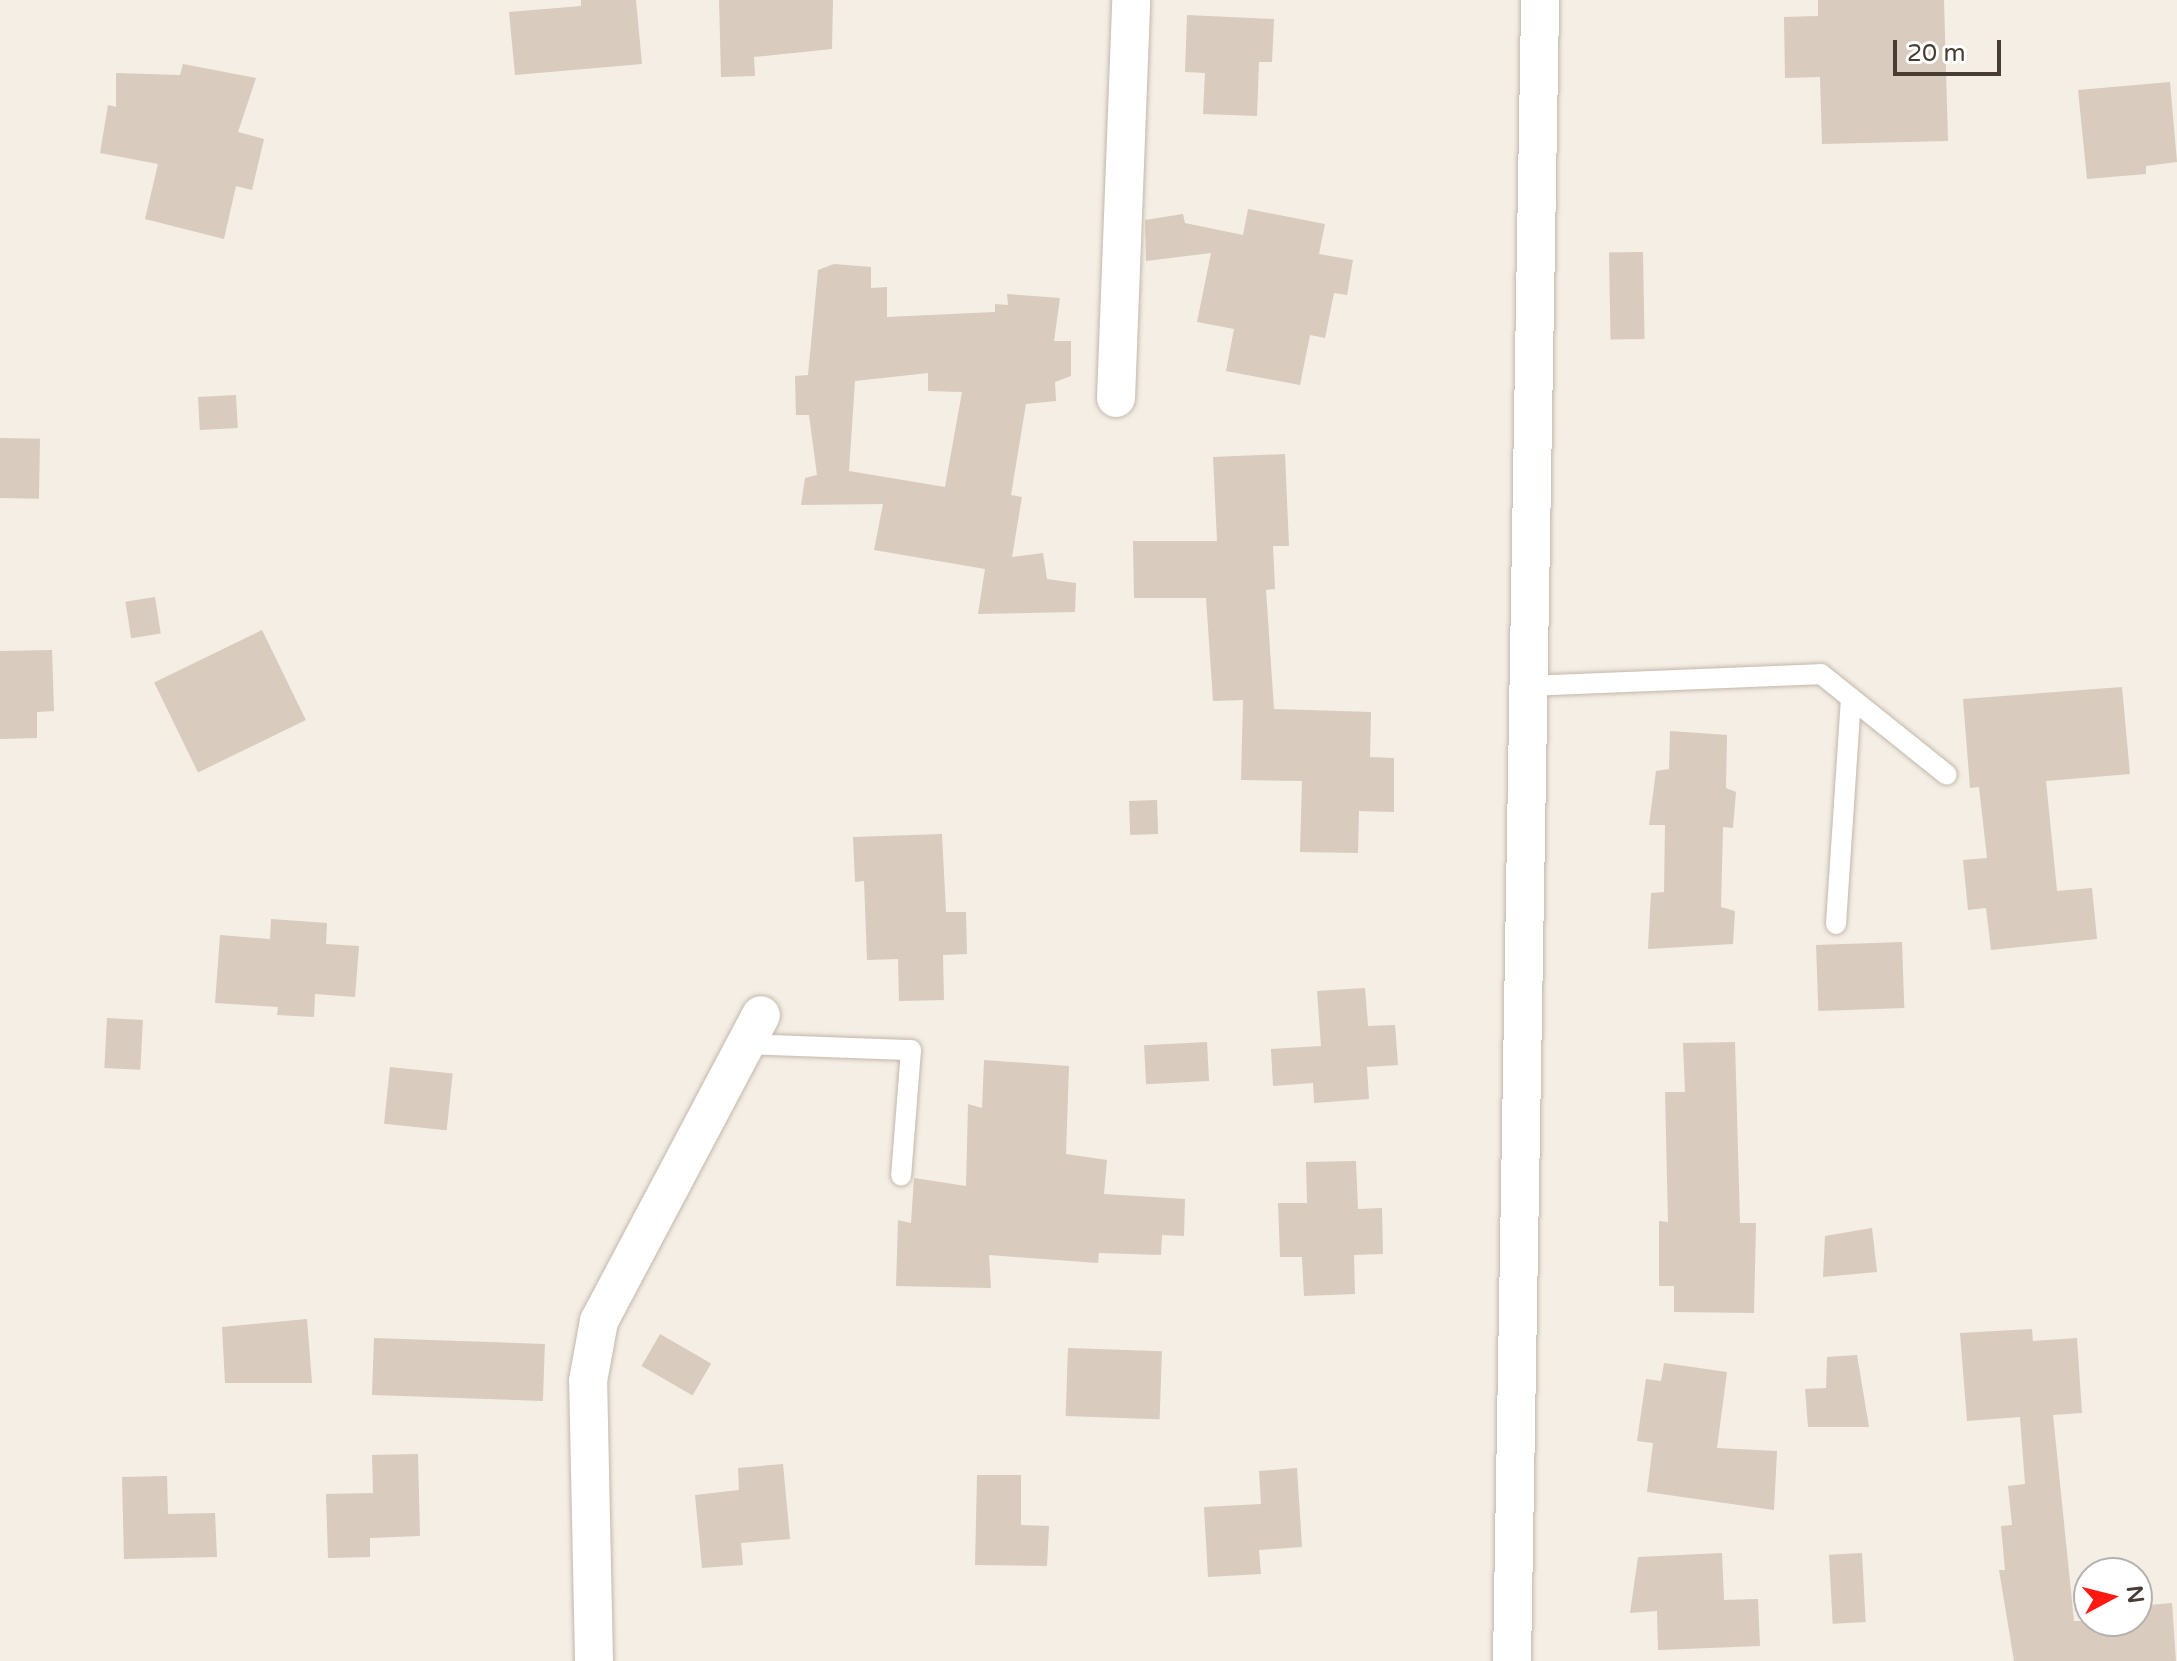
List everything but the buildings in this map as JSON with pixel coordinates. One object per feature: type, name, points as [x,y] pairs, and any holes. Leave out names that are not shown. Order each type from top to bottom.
[{"type":"street","points":[[1116,398],[1131,0]]},
{"type":"street","points":[[1512,1661],[1525,686],[1540,0]]},
{"type":"street","points":[[594,1661],[588,1381],[599,1321],[753,1030]]},
{"type":"lane","points":[[1525,686],[1821,674],[1947,775]]},
{"type":"lane","points":[[1836,924],[1851,698]]},
{"type":"lane","points":[[753,1030],[911,1050],[901,1176]]}]
